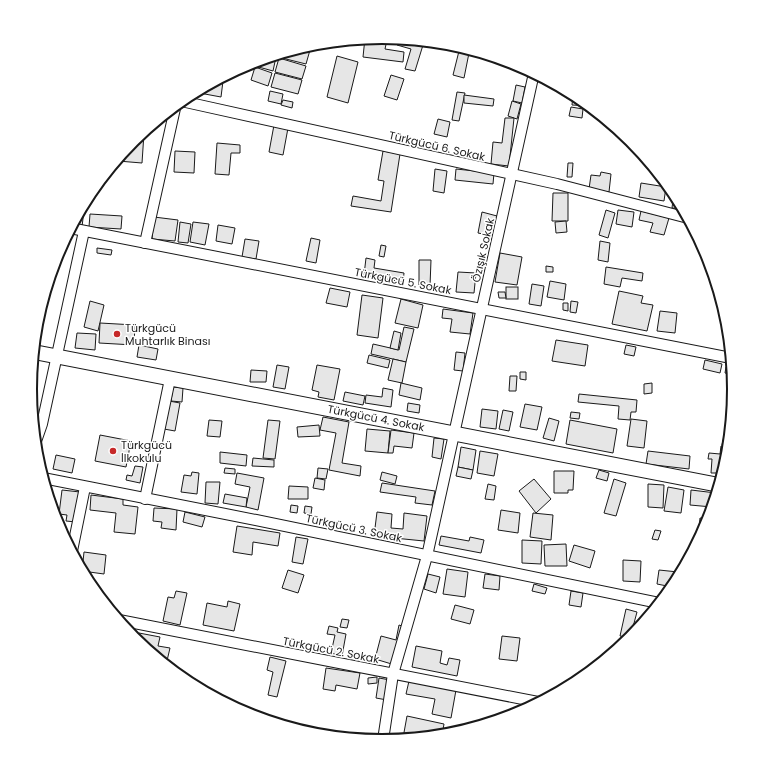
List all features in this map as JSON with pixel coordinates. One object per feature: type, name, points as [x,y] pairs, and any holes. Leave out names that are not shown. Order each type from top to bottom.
[{"type":"main road","name":"Türkgücü 4. Sokak","points":[[39,353],[713,484]]},
{"type":"street","name":"Özışık Sokak","points":[[384,734],[393,674],[426,556],[533,78]]},
{"type":"street","name":"Türkgücü 6. Sokak","points":[[189,103],[557,184],[681,216]]},
{"type":"street","points":[[145,243],[174,114]]},
{"type":"street","name":"Türkgücü 5. Sokak","points":[[76,229],[725,357]]},
{"type":"street","points":[[40,431],[84,231]]},
{"type":"street","points":[[145,499],[170,379]]},
{"type":"street","name":"Türkgücü 3. Sokak","points":[[49,479],[653,603]]},
{"type":"street","points":[[74,542],[85,487]]},
{"type":"street","name":"Türkgücü 2. Sokak","points":[[129,622],[529,700]]},
{"type":"building","points":[[364,44],[386,44],[385,49],[404,52],[403,62],[363,57]]},
{"type":"building","points":[[397,45],[423,46],[415,71],[405,69],[411,49]]},
{"type":"building","points":[[310,51],[306,64],[283,58]]},
{"type":"building","points":[[459,52],[469,54],[464,78],[453,75]]},
{"type":"building","points":[[337,56],[358,62],[348,103],[327,97]]},
{"type":"building","points":[[281,59],[306,66],[302,79],[275,72],[279,60]]},
{"type":"building","points":[[275,61],[273,71],[258,67]]},
{"type":"building","points":[[255,68],[256,68],[272,73],[268,86],[251,80]]},
{"type":"building","points":[[275,73],[302,80],[298,94],[271,87]]},
{"type":"building","points":[[391,75],[404,79],[397,100],[384,96]]},
{"type":"building","points":[[223,83],[221,97],[204,94]]},
{"type":"building","points":[[516,85],[525,87],[522,103],[513,101]]},
{"type":"building","points":[[270,91],[283,94],[281,104],[268,101]]},
{"type":"building","points":[[457,92],[465,93],[459,121],[452,120]]},
{"type":"building","points":[[464,95],[494,99],[493,106],[464,103]]},
{"type":"building","points":[[283,100],[293,102],[292,108],[281,105]]},
{"type":"building","points":[[512,101],[521,104],[517,119],[508,116]]},
{"type":"building","points":[[572,101],[579,105],[572,105]]},
{"type":"building","points":[[571,107],[583,109],[582,118],[569,116]]},
{"type":"building","points":[[505,118],[514,118],[509,166],[491,164],[493,142],[502,143]]},
{"type":"building","points":[[438,119],[450,122],[447,137],[434,134]]},
{"type":"building","points":[[274,125],[288,128],[283,155],[269,152]]},
{"type":"building","points":[[144,140],[142,163],[123,161]]},
{"type":"building","points":[[217,143],[240,145],[240,153],[231,153],[229,175],[215,174]]},
{"type":"building","points":[[175,151],[195,152],[194,173],[174,172]]},
{"type":"building","points":[[383,151],[400,154],[391,212],[351,206],[353,196],[381,201],[384,181],[378,180]]},
{"type":"building","points":[[568,163],[573,163],[572,177],[567,177]]},
{"type":"building","points":[[435,169],[447,171],[444,193],[433,191]]},
{"type":"building","points":[[456,169],[494,173],[493,184],[455,180]]},
{"type":"building","points":[[601,172],[611,174],[609,192],[589,189],[591,175],[600,176]]},
{"type":"building","points":[[641,183],[662,186],[665,192],[664,201],[639,197]]},
{"type":"building","points":[[553,193],[568,193],[568,221],[552,221]]},
{"type":"building","points":[[673,203],[676,208],[672,208]]},
{"type":"building","points":[[606,210],[615,213],[608,238],[599,235]]},
{"type":"building","points":[[618,210],[634,212],[632,227],[616,224]]},
{"type":"building","points":[[641,211],[669,218],[664,235],[650,232],[653,223],[639,220]]},
{"type":"building","points":[[482,212],[497,216],[493,236],[478,233]]},
{"type":"building","points":[[90,214],[122,216],[121,229],[89,227]]},
{"type":"building","points":[[83,215],[82,227],[78,226]]},
{"type":"building","points":[[154,217],[178,220],[175,241],[152,239]]},
{"type":"building","points":[[566,221],[567,232],[556,233],[555,222]]},
{"type":"building","points":[[180,222],[191,224],[188,243],[178,242]]},
{"type":"building","points":[[193,222],[209,224],[205,245],[190,242]]},
{"type":"building","points":[[218,225],[235,228],[232,244],[216,241]]},
{"type":"building","points":[[311,238],[320,240],[316,263],[306,261]]},
{"type":"building","points":[[245,239],[259,241],[256,259],[242,257]]},
{"type":"building","points":[[600,241],[610,243],[608,262],[598,260]]},
{"type":"building","points":[[381,245],[386,246],[384,257],[379,256]]},
{"type":"building","points":[[97,248],[112,250],[111,255],[97,253]]},
{"type":"building","points":[[500,253],[522,257],[517,285],[495,282]]},
{"type":"building","points":[[366,258],[375,260],[374,268],[404,273],[403,282],[364,275]]},
{"type":"building","points":[[419,260],[431,260],[430,286],[419,285]]},
{"type":"building","points":[[546,266],[553,267],[553,272],[546,272]]},
{"type":"building","points":[[606,267],[643,273],[642,281],[622,278],[620,287],[604,284]]},
{"type":"building","points":[[458,272],[476,273],[474,293],[456,292]]},
{"type":"building","points":[[550,281],[566,284],[564,300],[547,297]]},
{"type":"building","points":[[532,284],[544,286],[541,306],[529,304]]},
{"type":"building","points":[[506,287],[518,287],[518,299],[506,299]]},
{"type":"building","points":[[330,288],[350,292],[347,307],[326,303]]},
{"type":"building","points":[[619,291],[643,296],[641,303],[653,305],[647,331],[612,324]]},
{"type":"building","points":[[498,292],[505,292],[506,298],[499,298]]},
{"type":"building","points":[[362,295],[383,298],[378,338],[357,335]]},
{"type":"building","points":[[401,299],[423,305],[418,328],[395,323]]},
{"type":"building","points":[[90,301],[104,305],[98,331],[84,327]]},
{"type":"building","points":[[571,301],[578,302],[576,313],[570,312]]},
{"type":"building","points":[[563,303],[568,303],[568,311],[563,310]]},
{"type":"building","points":[[443,309],[473,313],[470,334],[450,332],[452,319],[442,318]]},
{"type":"building","points":[[660,311],[677,313],[675,333],[657,331]]},
{"type":"building","name":"Türkgücü Muhtarlık Binası","points":[[100,323],[135,325],[134,345],[99,343]]},
{"type":"building","points":[[404,327],[414,329],[406,362],[371,354],[373,344],[399,350]]},
{"type":"building","points":[[394,331],[401,333],[398,350],[390,348]]},
{"type":"building","points":[[77,333],[96,334],[95,350],[75,348]]},
{"type":"building","points":[[556,340],[588,345],[585,366],[552,361]]},
{"type":"building","points":[[139,345],[158,349],[156,360],[137,357]]},
{"type":"building","points":[[626,345],[636,347],[634,356],[624,354]]},
{"type":"building","points":[[456,352],[465,353],[463,371],[454,370]]},
{"type":"building","points":[[369,355],[390,360],[388,368],[367,363]]},
{"type":"building","points":[[393,359],[406,362],[402,383],[388,380]]},
{"type":"building","points":[[705,360],[722,364],[720,373],[703,369]]},
{"type":"building","points":[[277,365],[289,367],[285,389],[273,387]]},
{"type":"building","points":[[317,365],[340,369],[334,400],[318,397],[319,392],[312,390]]},
{"type":"building","points":[[251,370],[267,371],[266,382],[250,382]]},
{"type":"building","points":[[520,372],[526,372],[526,380],[520,379]]},
{"type":"building","points":[[510,376],[517,376],[516,391],[509,391]]},
{"type":"building","points":[[401,383],[422,388],[420,400],[399,395]]},
{"type":"building","points":[[652,383],[652,393],[644,394],[644,384]]},
{"type":"building","points":[[173,387],[183,388],[182,402],[171,401]]},
{"type":"building","points":[[383,388],[393,390],[391,407],[365,403],[366,395],[382,397]]},
{"type":"building","points":[[345,392],[365,396],[363,405],[343,401]]},
{"type":"building","points":[[579,394],[637,400],[636,412],[631,412],[630,420],[618,419],[619,406],[578,402]]},
{"type":"building","points":[[169,401],[180,403],[175,431],[164,429]]},
{"type":"building","points":[[408,403],[420,405],[419,413],[407,411]]},
{"type":"building","points":[[525,404],[542,407],[537,430],[520,427]]},
{"type":"building","points":[[482,409],[498,411],[496,429],[480,427]]},
{"type":"building","points":[[503,410],[513,412],[509,431],[499,429]]},
{"type":"building","points":[[571,412],[580,413],[579,419],[570,418]]},
{"type":"building","points":[[323,417],[349,422],[342,463],[361,466],[360,476],[329,470],[336,433],[320,430]]},
{"type":"building","points":[[549,418],[559,421],[554,441],[543,438]]},
{"type":"building","points":[[631,419],[647,421],[644,448],[627,446]]},
{"type":"building","points":[[209,420],[222,421],[220,437],[207,436]]},
{"type":"building","points":[[268,420],[280,421],[275,459],[263,458]]},
{"type":"building","points":[[570,420],[617,429],[613,453],[566,444]]},
{"type":"building","points":[[319,425],[320,436],[298,437],[297,427]]},
{"type":"building","points":[[367,429],[390,431],[388,453],[365,451]]},
{"type":"building","points":[[391,430],[414,433],[412,448],[394,446],[393,453],[388,453]]},
{"type":"building","name":"Türkgücü İlkokulu","points":[[100,435],[131,441],[126,467],[95,461]]},
{"type":"building","points":[[434,438],[444,439],[441,459],[432,457]]},
{"type":"building","points":[[722,446],[716,473],[711,473],[712,459],[708,459],[709,453],[720,454]]},
{"type":"building","points":[[461,447],[476,450],[473,470],[458,467]]},
{"type":"building","points":[[480,451],[498,454],[494,476],[477,473]]},
{"type":"building","points":[[648,451],[690,456],[689,469],[646,464]]},
{"type":"building","points":[[220,452],[247,455],[246,466],[220,463]]},
{"type":"building","points":[[56,455],[75,459],[72,473],[53,469]]},
{"type":"building","points":[[253,458],[274,460],[274,467],[252,466]]},
{"type":"building","points":[[135,466],[143,467],[140,483],[126,480],[127,475],[132,476]]},
{"type":"building","points":[[458,467],[473,470],[471,479],[456,476]]},
{"type":"building","points":[[225,468],[235,469],[235,474],[224,473]]},
{"type":"building","points":[[318,468],[328,469],[326,479],[317,478]]},
{"type":"building","points":[[599,470],[609,473],[607,481],[596,478]]},
{"type":"building","points":[[554,471],[574,471],[573,490],[568,490],[568,493],[554,493]]},
{"type":"building","points":[[192,472],[199,473],[197,494],[181,492],[184,475],[191,476]]},
{"type":"building","points":[[382,472],[397,476],[395,484],[380,480]]},
{"type":"building","points":[[237,473],[264,478],[258,510],[246,507],[250,487],[235,484]]},
{"type":"building","points":[[315,478],[325,480],[324,490],[313,488]]},
{"type":"building","points":[[534,479],[551,499],[536,513],[519,491]]},
{"type":"building","points":[[614,479],[626,483],[616,516],[604,513]]},
{"type":"building","points":[[206,482],[220,482],[218,504],[205,503]]},
{"type":"building","points":[[382,483],[435,491],[432,505],[415,503],[416,497],[380,492]]},
{"type":"building","points":[[488,484],[496,486],[494,500],[485,499]]},
{"type":"building","points":[[648,484],[664,485],[663,508],[648,507]]},
{"type":"building","points":[[289,486],[308,487],[308,499],[288,499]]},
{"type":"building","points":[[668,487],[684,490],[681,513],[664,511]]},
{"type":"building","points":[[62,490],[80,492],[76,522],[66,521],[67,515],[61,514],[59,511]]},
{"type":"building","points":[[691,490],[711,492],[706,506],[690,505]]},
{"type":"building","points":[[225,494],[247,498],[246,507],[223,503]]},
{"type":"building","points":[[91,495],[123,499],[123,505],[138,507],[135,534],[114,532],[116,513],[90,510]]},
{"type":"building","points":[[291,505],[298,506],[297,513],[290,512]]},
{"type":"building","points":[[305,506],[312,507],[311,514],[304,513]]},
{"type":"building","points":[[154,508],[177,509],[176,530],[161,528],[162,522],[153,521]]},
{"type":"building","points":[[501,510],[520,513],[518,533],[498,530]]},
{"type":"building","points":[[185,512],[205,517],[202,527],[183,522]]},
{"type":"building","points":[[377,512],[392,514],[391,528],[403,529],[404,513],[427,516],[424,541],[374,536]]},
{"type":"building","points":[[533,513],[553,515],[551,540],[530,537]]},
{"type":"building","points":[[237,526],[280,533],[278,546],[253,542],[252,555],[233,552]]},
{"type":"building","points":[[655,530],[661,531],[658,540],[652,539]]},
{"type":"building","points":[[441,536],[469,541],[470,537],[484,540],[481,553],[439,545]]},
{"type":"building","points":[[296,537],[308,539],[303,564],[292,562]]},
{"type":"building","points":[[522,540],[542,541],[541,564],[522,563]]},
{"type":"building","points":[[566,544],[567,566],[545,566],[544,545]]},
{"type":"building","points":[[574,545],[595,551],[590,568],[569,561]]},
{"type":"building","points":[[84,552],[106,555],[104,574],[90,572],[83,561]]},
{"type":"building","points":[[623,560],[641,561],[640,582],[623,581]]},
{"type":"building","points":[[447,569],[468,572],[465,597],[443,594]]},
{"type":"building","points":[[288,570],[304,575],[298,593],[282,588]]},
{"type":"building","points":[[659,570],[674,572],[665,586],[657,584]]},
{"type":"building","points":[[428,574],[440,577],[436,593],[424,589]]},
{"type":"building","points":[[485,574],[500,576],[499,590],[483,588]]},
{"type":"building","points":[[534,584],[547,588],[545,594],[532,591]]},
{"type":"building","points":[[176,591],[187,593],[180,625],[163,621],[168,597],[174,598]]},
{"type":"building","points":[[571,591],[583,593],[581,607],[569,605]]},
{"type":"building","points":[[228,601],[240,604],[234,631],[203,625],[207,603],[227,607]]},
{"type":"building","points":[[455,605],[474,610],[470,624],[451,619]]},
{"type":"building","points":[[626,609],[637,612],[634,624],[620,636]]},
{"type":"building","points":[[342,619],[349,620],[347,628],[340,627]]},
{"type":"building","points":[[399,625],[405,627],[395,665],[375,659],[381,636],[396,640]]},
{"type":"building","points":[[329,626],[338,628],[337,632],[346,634],[342,656],[331,653],[335,635],[327,634]]},
{"type":"building","points":[[139,633],[160,637],[158,646],[170,648],[168,658]]},
{"type":"building","points":[[502,636],[520,638],[517,661],[499,659]]},
{"type":"building","points":[[416,646],[442,651],[440,663],[447,665],[449,658],[460,660],[457,676],[412,667]]},
{"type":"building","points":[[270,657],[286,661],[277,697],[268,695],[273,672],[267,670]]},
{"type":"building","points":[[326,668],[360,673],[357,689],[336,685],[335,691],[323,689]]},
{"type":"building","points":[[377,677],[377,683],[368,684],[368,678]]},
{"type":"building","points":[[379,678],[390,680],[387,700],[376,698]]},
{"type":"building","points":[[409,681],[456,690],[451,718],[432,714],[435,699],[406,694]]},
{"type":"building","points":[[407,716],[444,724],[443,728],[404,733]]},
{"type":"place","name":"Türkgücü Muhtarlık Binası","points":[[117,334]]},
{"type":"place","name":"Türkgücü İlkokulu","points":[[113,451]]}]
